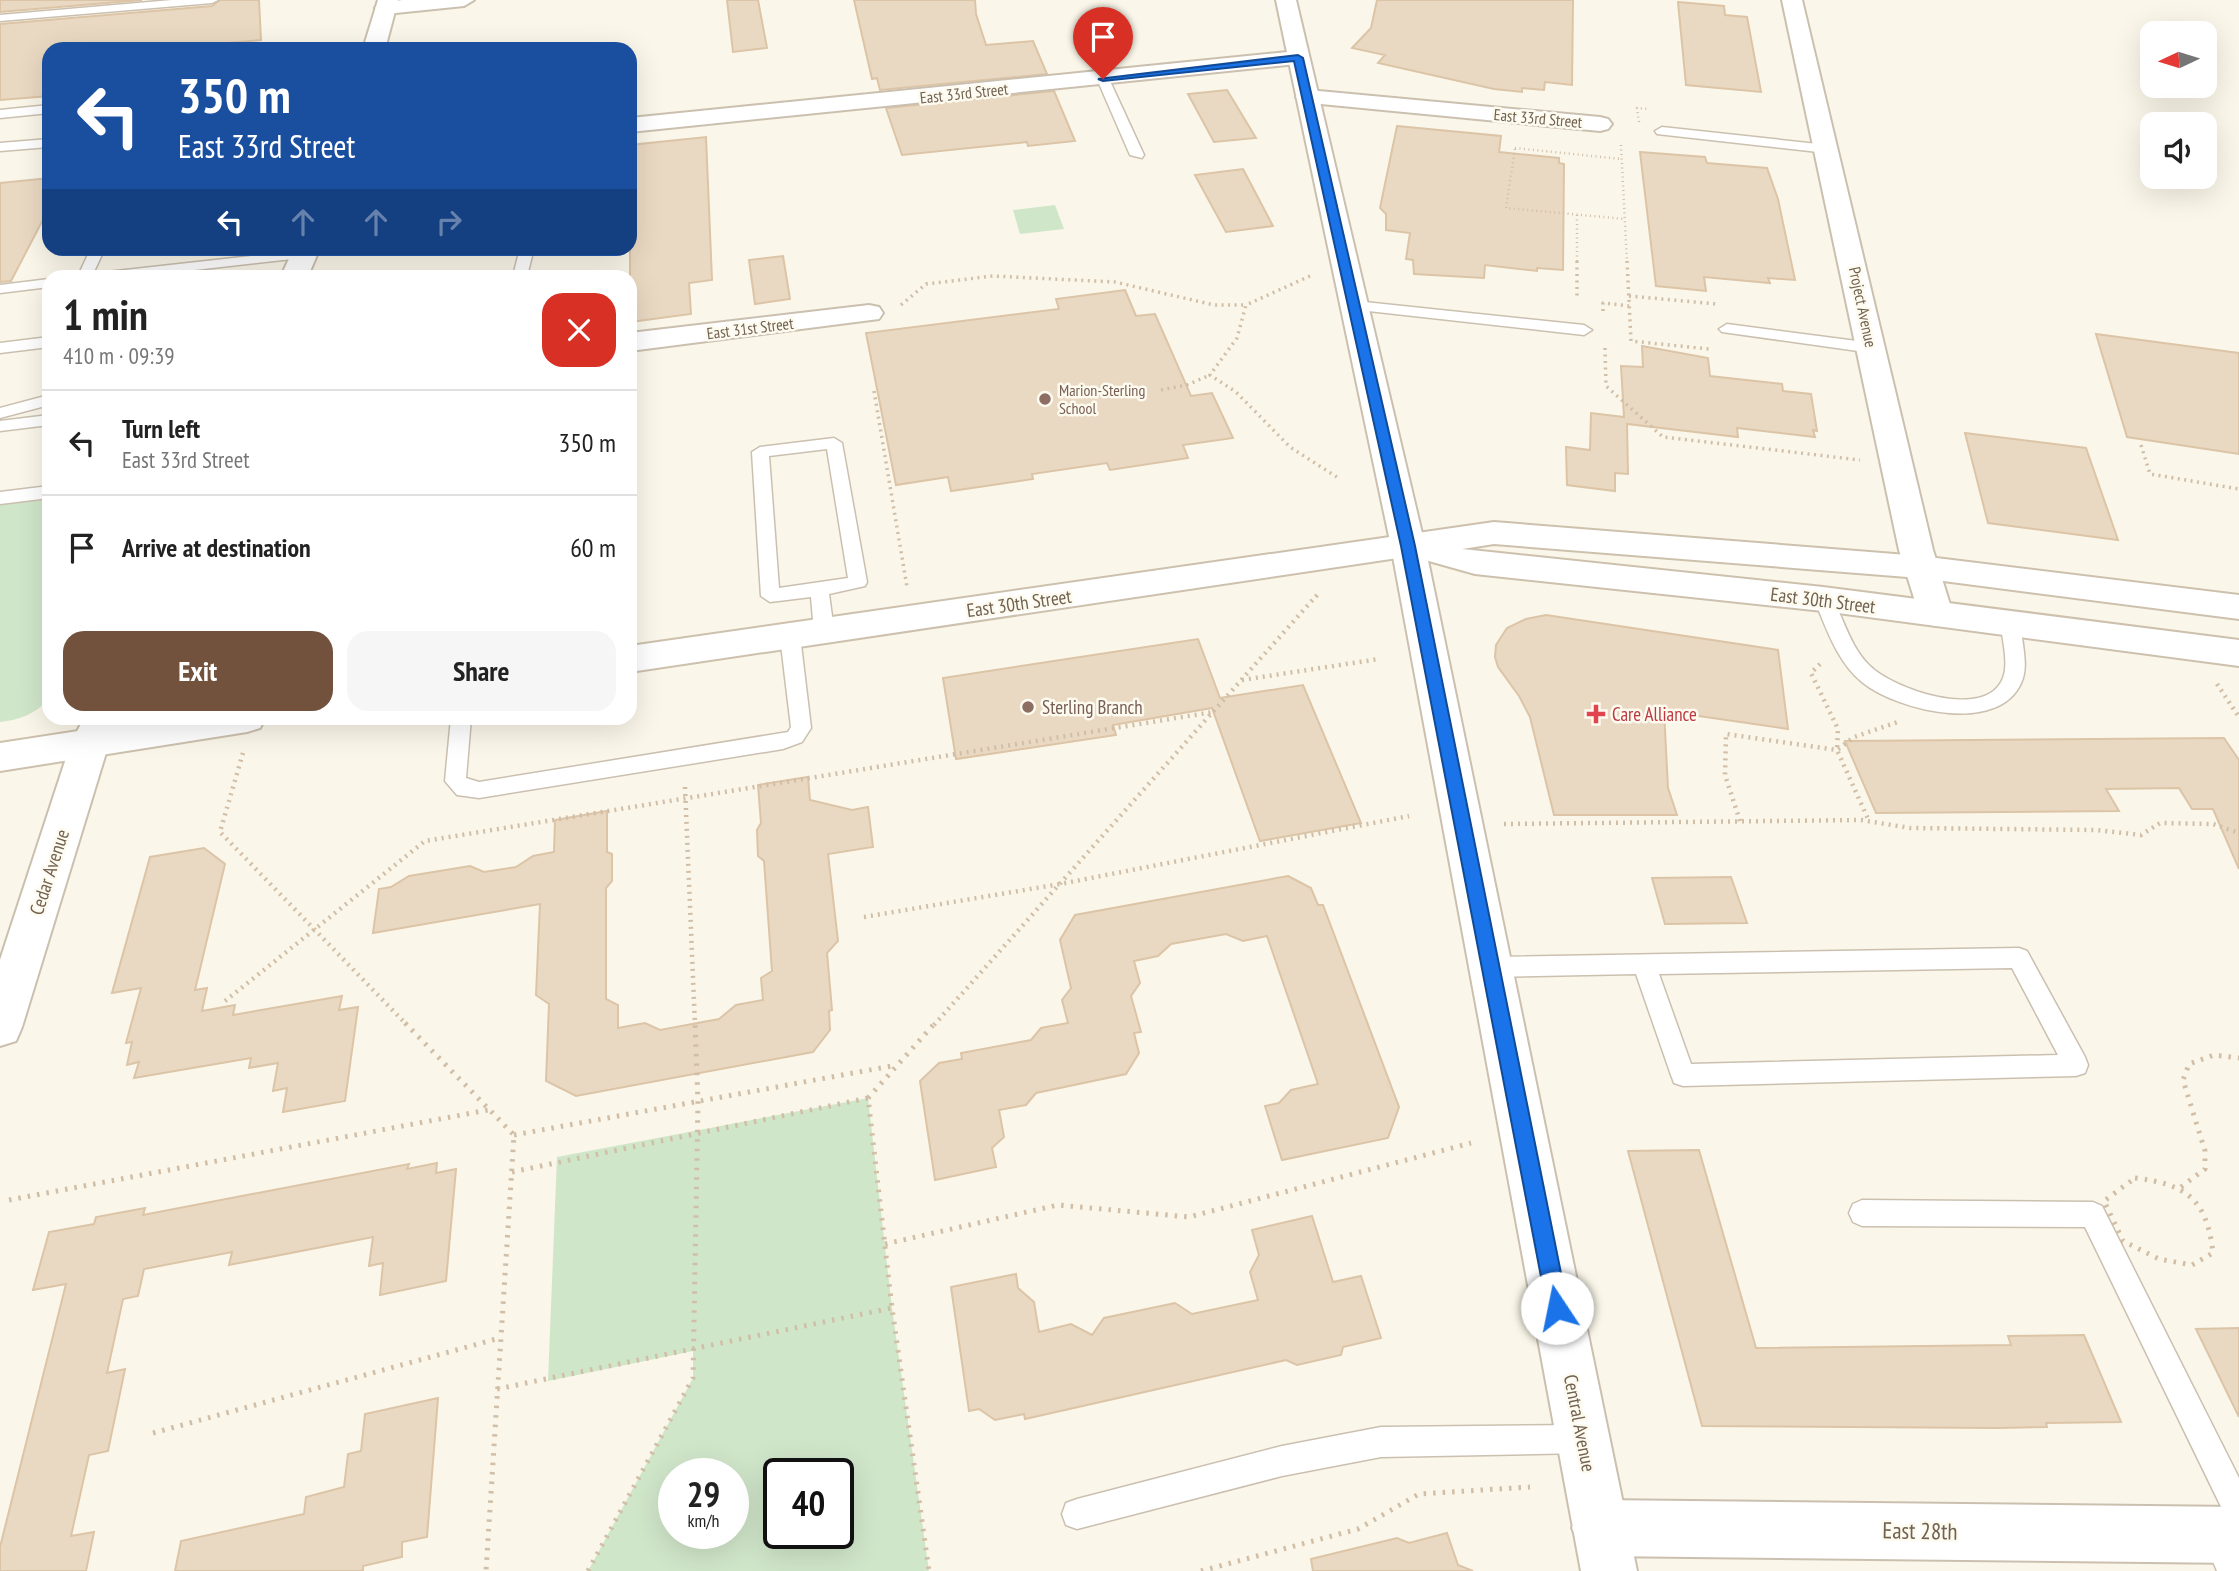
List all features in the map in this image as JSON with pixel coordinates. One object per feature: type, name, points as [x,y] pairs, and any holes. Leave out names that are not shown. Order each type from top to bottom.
[{"type":"street","points":[[376,42],[387,4],[464,0]]},
{"type":"street","name":"Central Avenue","points":[[1286,0],[1408,546],[1605,1549]]},
{"type":"street","name":"Project Avenue","points":[[1792,0],[1828,149],[1920,567],[1936,614]]},
{"type":"street","name":"East 33rd Street","points":[[637,124],[1298,58]]},
{"type":"street","name":"East 33rd Street","points":[[1308,97],[1600,124]]},
{"type":"street","name":"East 31st Street","points":[[637,341],[869,313]]},
{"type":"street","name":"East 30th Street","points":[[637,658],[1494,533],[1920,567],[2239,607]]},
{"type":"street","name":"East 30th Street","points":[[1408,546],[1475,563],[1823,599],[2239,653]]},
{"type":"street","points":[[0,757],[96,730],[245,734]]},
{"type":"street","name":"Cedar Avenue","points":[[0,1027],[15,938],[96,730]]},
{"type":"street","name":"East 28th","points":[[1605,1549],[2232,1538]]},
{"type":"lane","points":[[0,18],[212,0]]},
{"type":"lane","points":[[1103,79],[1137,155]]},
{"type":"lane","points":[[0,114],[42,110]]},
{"type":"lane","points":[[1662,131],[1828,149]]},
{"type":"lane","points":[[0,147],[42,144]]},
{"type":"lane","points":[[180,270],[303,260]]},
{"type":"lane","points":[[0,289],[42,284]]},
{"type":"lane","points":[[1355,306],[1584,330]]},
{"type":"lane","points":[[1727,329],[1872,348]]},
{"type":"lane","points":[[3,348],[42,343]]},
{"type":"lane","points":[[3,348],[42,350]]},
{"type":"lane","points":[[0,414],[42,402]]},
{"type":"lane","points":[[0,414],[42,407]]},
{"type":"lane","points":[[0,425],[42,421]]},
{"type":"lane","points":[[834,443],[858,582],[819,589],[771,596],[760,452],[834,443]]},
{"type":"lane","points":[[0,498],[42,493]]},
{"type":"lane","points":[[819,589],[824,631]]},
{"type":"lane","points":[[1823,599],[1847,651],[1868,677],[1913,700],[1944,706],[1978,705],[2000,697],[2013,677],[2011,624]]},
{"type":"lane","points":[[460,725],[455,781],[464,789],[479,790],[795,737],[801,728],[790,636]]},
{"type":"lane","points":[[1490,967],[1644,964],[2019,958],[2076,1065],[1683,1075],[1644,964]]},
{"type":"lane","points":[[1862,1213],[2093,1215],[2232,1538]]},
{"type":"lane","points":[[1077,1514],[1282,1461],[1381,1442],[1583,1439]]},
{"type":"path","points":[[1515,140],[1506,208],[1625,219]]},
{"type":"path","points":[[1620,141],[1631,341],[1710,349]]},
{"type":"path","points":[[1515,149],[1621,159]]},
{"type":"path","points":[[1577,215],[1577,300]]},
{"type":"path","points":[[869,313],[892,312],[926,284],[993,276],[1115,282],[1214,305],[1246,305],[1310,276]]},
{"type":"path","points":[[1604,317],[1603,303],[1629,306]]},
{"type":"path","points":[[1160,390],[1210,375],[1216,360],[1237,341],[1244,327],[1246,305]]},
{"type":"path","points":[[1604,345],[1606,386],[1663,437],[1861,460]]},
{"type":"path","points":[[1210,375],[1237,392],[1290,447],[1340,479]]},
{"type":"path","points":[[874,391],[909,594]]},
{"type":"path","points":[[2141,445],[2150,474],[2239,489]]},
{"type":"path","points":[[512,1172],[868,1098],[1325,586]]},
{"type":"path","points":[[1241,681],[1379,659]]},
{"type":"path","points":[[1825,662],[1816,665],[1811,673],[1821,700],[1838,725],[1840,739],[1837,750],[1869,821]]},
{"type":"path","points":[[2213,677],[2239,717]]},
{"type":"path","points":[[225,1001],[425,841],[1213,712]]},
{"type":"path","points":[[1740,821],[1726,775],[1726,734],[1837,750],[1854,737],[1893,726],[1902,720]]},
{"type":"path","points":[[245,734],[220,832],[514,1135],[486,1571]]},
{"type":"path","points":[[588,1571],[693,1378],[698,1102],[684,757]]},
{"type":"path","points":[[864,917],[1059,884],[1409,816]]},
{"type":"path","points":[[1502,824],[1869,821],[1910,828],[2096,830],[2141,835],[2160,823],[2213,824],[2239,833]]},
{"type":"path","points":[[2181,1187],[2204,1169],[2205,1151],[2183,1080],[2189,1064],[2214,1055],[2239,1058]]},
{"type":"path","points":[[514,1135],[898,1065]]},
{"type":"path","points":[[868,1098],[892,1308],[929,1571]]},
{"type":"path","points":[[9,1199],[489,1110]]},
{"type":"path","points":[[885,1244],[1058,1205],[1189,1217],[1471,1143]]},
{"type":"path","points":[[2135,1178],[2165,1181],[2181,1187],[2203,1210],[2212,1233],[2213,1253],[2192,1265],[2159,1259],[2123,1241],[2104,1201],[2135,1178]]},
{"type":"path","points":[[498,1389],[892,1308]]},
{"type":"path","points":[[153,1433],[500,1338]]},
{"type":"path","points":[[1201,1571],[1358,1530],[1419,1494],[1531,1488]]},
{"type":"green space","points":[[1055,205],[1064,229],[1020,234],[1013,210]]},
{"type":"green space","points":[[42,499],[42,705],[27,715],[0,722],[0,504]]},
{"type":"green space","points":[[868,1098],[892,1308],[929,1571],[588,1571],[693,1378],[693,1351],[548,1381],[557,1157]]},
{"type":"building","points":[[0,0],[142,0],[0,12]]},
{"type":"building","points":[[220,0],[259,0],[261,40],[42,42],[42,97],[0,100],[0,24],[212,6]]},
{"type":"building","points":[[727,0],[758,0],[767,48],[733,52]]},
{"type":"building","points":[[854,0],[975,0],[976,14],[986,45],[1033,41],[1047,74],[880,90],[877,78],[872,79]]},
{"type":"building","points":[[1377,0],[1573,0],[1572,85],[1545,82],[1544,90],[1522,88],[1522,92],[1494,89],[1378,63],[1385,55],[1352,48],[1371,28]]},
{"type":"building","points":[[1678,2],[1724,6],[1725,15],[1747,17],[1761,92],[1686,85]]},
{"type":"building","points":[[1227,90],[1256,138],[1214,142],[1188,94]]},
{"type":"building","points":[[1054,91],[1075,141],[1028,146],[1027,142],[902,155],[886,108]]},
{"type":"building","points":[[1397,126],[1501,136],[1499,152],[1559,158],[1559,163],[1564,164],[1563,270],[1537,268],[1537,271],[1485,265],[1484,278],[1414,274],[1413,260],[1406,259],[1410,233],[1386,230],[1386,214],[1380,208]]},
{"type":"building","points":[[706,137],[712,280],[689,283],[691,314],[637,321],[637,270],[630,270],[630,256],[637,256],[637,144]]},
{"type":"building","points":[[1640,152],[1705,157],[1707,163],[1767,168],[1778,199],[1795,280],[1768,278],[1770,283],[1704,277],[1706,291],[1656,286]]},
{"type":"building","points":[[1243,169],[1273,226],[1226,232],[1195,175]]},
{"type":"building","points":[[42,179],[42,221],[11,281],[0,282],[0,183]]},
{"type":"building","points":[[783,256],[790,299],[755,304],[749,260]]},
{"type":"building","points":[[1125,290],[1136,316],[1155,314],[1191,396],[1212,393],[1233,438],[1183,445],[1188,458],[1110,470],[1107,463],[1032,474],[1033,479],[951,491],[948,477],[896,485],[866,333],[1059,309],[1056,299]]},
{"type":"building","points":[[2096,334],[2239,353],[2239,454],[2127,437]]},
{"type":"building","points":[[1642,346],[1708,358],[1710,376],[1782,384],[1783,391],[1811,394],[1817,431],[1813,430],[1815,437],[1737,428],[1738,437],[1627,424],[1628,474],[1615,473],[1615,491],[1567,485],[1566,447],[1590,450],[1591,413],[1624,417],[1621,366],[1643,367]]},
{"type":"building","points":[[1965,433],[2086,448],[2118,540],[1988,523]]},
{"type":"building","name":"Care Alliance","points":[[1546,615],[1778,650],[1788,729],[1664,711],[1668,788],[1677,815],[1554,815],[1530,717],[1498,667],[1495,657],[1496,645],[1507,628],[1526,619]]},
{"type":"building","points":[[1198,639],[1220,698],[1303,685],[1361,823],[1260,841],[1212,708],[1113,725],[1116,735],[956,759],[943,678]]},
{"type":"building","points":[[2224,738],[2239,760],[2239,869],[2213,809],[2192,809],[2179,788],[2106,789],[2119,811],[1876,813],[1845,741]]},
{"type":"building","points":[[808,777],[810,800],[852,810],[868,807],[873,847],[828,854],[838,941],[827,953],[832,1010],[829,1011],[830,1030],[813,1052],[576,1096],[546,1081],[549,1004],[536,995],[540,904],[373,933],[379,889],[391,887],[409,876],[470,866],[484,872],[516,867],[533,856],[554,852],[555,820],[607,811],[607,852],[612,854],[612,881],[606,888],[606,999],[618,1005],[618,1028],[645,1023],[660,1030],[719,1019],[736,1005],[763,1000],[761,978],[772,971],[764,861],[758,856],[757,830],[761,823],[758,785]]},
{"type":"building","points":[[204,848],[225,864],[195,990],[207,988],[202,1011],[235,1005],[233,1015],[342,996],[339,1010],[358,1007],[345,1101],[283,1112],[287,1088],[273,1091],[278,1063],[249,1068],[251,1058],[134,1078],[139,1062],[127,1065],[132,1042],[126,1043],[141,988],[112,993],[150,857]]},
{"type":"building","points":[[1288,876],[1311,888],[1318,905],[1323,905],[1399,1107],[1388,1138],[1282,1160],[1265,1106],[1279,1103],[1291,1090],[1318,1084],[1267,936],[1243,941],[1226,934],[1171,944],[1158,956],[1134,961],[1140,983],[1131,996],[1141,1032],[1134,1033],[1139,1053],[1126,1074],[1036,1093],[1026,1105],[999,1110],[1004,1137],[992,1148],[996,1167],[935,1180],[920,1081],[939,1063],[962,1059],[961,1053],[1031,1040],[1041,1028],[1068,1023],[1062,1000],[1071,988],[1060,940],[1075,915]]},
{"type":"building","points":[[1731,877],[1747,923],[1665,924],[1652,878]]},
{"type":"building","points":[[1699,1150],[1756,1348],[2011,1345],[2008,1336],[2084,1335],[2121,1422],[2046,1423],[2047,1427],[1997,1428],[1702,1426],[1628,1151]]},
{"type":"building","points":[[437,1163],[436,1173],[456,1169],[446,1281],[380,1295],[383,1263],[369,1266],[373,1237],[229,1265],[232,1252],[144,1269],[138,1296],[123,1299],[107,1373],[125,1369],[108,1451],[89,1455],[71,1536],[94,1532],[86,1571],[0,1571],[0,1547],[66,1284],[33,1290],[49,1232],[94,1224],[96,1217],[145,1208],[143,1215],[409,1164],[407,1169]]},
{"type":"building","points":[[1312,1216],[1333,1282],[1361,1276],[1381,1338],[1343,1347],[1341,1355],[1297,1365],[1286,1360],[1025,1419],[1024,1414],[995,1420],[979,1409],[969,1411],[951,1287],[1016,1274],[1018,1288],[1034,1302],[1039,1332],[1071,1324],[1092,1335],[1104,1318],[1175,1303],[1192,1314],[1258,1300],[1250,1272],[1259,1255],[1252,1230]]},
{"type":"building","points":[[2239,1328],[2239,1417],[2196,1329]]},
{"type":"building","points":[[438,1398],[427,1537],[402,1542],[402,1557],[363,1566],[363,1571],[175,1571],[181,1541],[304,1514],[306,1497],[344,1487],[348,1454],[361,1451],[365,1414]]},
{"type":"building","points":[[1447,1533],[1458,1565],[1473,1571],[1313,1571],[1311,1559],[1397,1538],[1409,1543]]},
{"type":"place","name":"Marion-Sterling School","points":[[1045,399]]},
{"type":"place","name":"Sterling Branch","points":[[1028,707]]},
{"type":"place","name":"Care Alliance","points":[[1596,714]]},
{"type":"route","points":[[1103,79],[1298,58],[1408,546],[1557,1308]]}]
